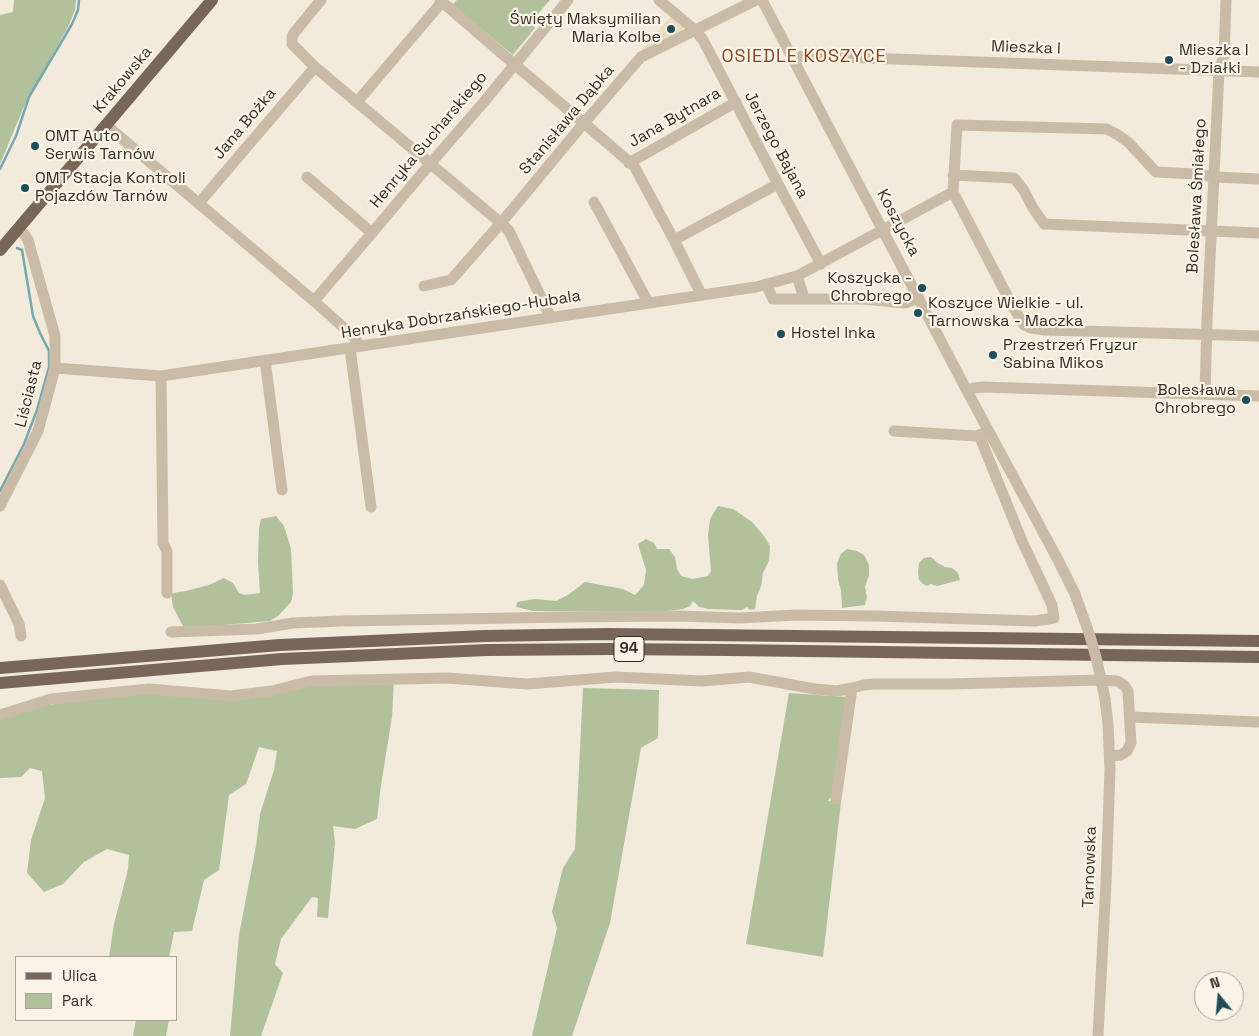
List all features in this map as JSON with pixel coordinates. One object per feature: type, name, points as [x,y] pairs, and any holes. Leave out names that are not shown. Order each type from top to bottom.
[{"type":"main road","name":"Krakowska","points":[[0,250],[212,0]]},
{"type":"main road","name":"94","points":[[0,668],[280,645],[485,636],[608,634],[1259,640]]},
{"type":"main road","name":"94","points":[[0,683],[282,659],[487,650],[728,650],[1259,657]]},
{"type":"street","points":[[321,0],[294,33],[292,44],[315,67],[509,231],[551,318]]},
{"type":"street","name":"Henryka Sucharskiego","points":[[314,301],[568,0]]},
{"type":"street","name":"Jerzego Bajana","points":[[659,0],[696,31],[703,40],[822,264]]},
{"type":"street","name":"Stanisława Dąbka","points":[[424,286],[451,280],[642,57],[756,0]]},
{"type":"street","name":"Koszycka","points":[[762,0],[966,389],[984,433],[1057,558],[1075,594],[1095,653],[1105,700]]},
{"type":"street","name":"Bolesława Śmiałego","points":[[1205,394],[1219,71],[1224,56],[1226,0]]},
{"type":"street","points":[[357,102],[441,1],[634,166],[701,294]]},
{"type":"street","name":"Mieszka I","points":[[792,57],[820,56],[1259,72]]},
{"type":"street","name":"Jana Bożka","points":[[199,203],[315,67]]},
{"type":"street","name":"Jana Bytnara","points":[[629,163],[736,102]]},
{"type":"street","points":[[1259,180],[1156,172],[1128,142],[1107,129],[957,124],[953,192],[1024,325],[1045,330],[1259,336]]},
{"type":"street","points":[[106,125],[353,336],[371,507]]},
{"type":"street","points":[[954,176],[1014,178],[1023,189],[1044,224],[1259,233]]},
{"type":"street","points":[[307,177],[372,233]]},
{"type":"street","points":[[674,240],[778,184]]},
{"type":"street","name":"Henryka Dobrzańskiego-Hubala","points":[[55,368],[161,376],[756,287],[797,276],[822,264],[953,192]]},
{"type":"street","points":[[594,202],[648,302]]},
{"type":"street","name":"Liściasta","points":[[0,506],[38,432],[55,368],[55,336],[28,240],[18,229]]},
{"type":"street","points":[[797,276],[804,298]]},
{"type":"street","points":[[766,284],[773,299],[862,299],[905,303],[919,298]]},
{"type":"street","points":[[265,360],[282,490]]},
{"type":"street","points":[[161,376],[163,543],[167,551],[167,593]]},
{"type":"street","points":[[966,389],[983,387],[1259,396]]},
{"type":"street","points":[[171,632],[257,629],[293,623],[549,617],[679,616],[740,618],[796,615],[1036,621],[1054,618],[1052,605],[1022,541],[984,433],[894,431]]},
{"type":"street","points":[[0,585],[19,624],[21,636]]},
{"type":"street","points":[[0,715],[51,699],[149,689],[231,696],[272,691],[311,681],[447,678],[527,684],[616,677],[702,681],[749,677],[837,691],[873,684],[1117,680],[1128,691],[1131,743],[1127,751],[1121,755],[1110,756]]},
{"type":"street","points":[[836,799],[852,688]]},
{"type":"street","name":"Tarnowska","points":[[1098,1036],[1110,756],[1105,700]]},
{"type":"street","points":[[1130,717],[1259,722]]},
{"type":"green space","points":[[14,0],[76,0],[75,10],[68,27],[26,102],[0,164],[0,15],[13,12]]},
{"type":"green space","points":[[457,0],[550,0],[531,22],[535,28],[513,55],[455,7],[453,4]]},
{"type":"green space","points":[[718,506],[733,509],[752,522],[770,546],[769,561],[763,573],[755,609],[750,610],[747,607],[742,610],[709,609],[699,607],[693,601],[690,606],[683,609],[659,612],[533,611],[516,607],[517,602],[535,599],[556,601],[568,595],[585,582],[623,589],[635,595],[644,585],[646,570],[638,544],[646,539],[654,543],[657,549],[669,549],[675,557],[677,569],[681,576],[692,579],[708,576],[711,571],[708,535],[710,519]]},
{"type":"green space","points":[[276,516],[284,526],[291,549],[293,593],[291,602],[278,616],[270,621],[189,628],[183,626],[173,607],[171,594],[209,585],[224,578],[233,583],[239,593],[245,595],[260,593],[258,562],[259,528],[261,519]]},
{"type":"green space","points":[[847,549],[864,555],[869,565],[869,575],[865,587],[867,597],[865,605],[842,608],[837,563],[841,554]]},
{"type":"green space","points":[[931,557],[945,567],[952,568],[958,573],[960,580],[937,586],[923,584],[919,580],[919,563],[924,558]]},
{"type":"green space","points":[[394,680],[392,717],[377,819],[355,829],[333,826],[335,843],[328,918],[317,917],[318,898],[312,897],[281,939],[275,964],[283,973],[261,1036],[230,1036],[239,935],[256,846],[260,814],[274,770],[277,751],[259,747],[246,784],[229,795],[219,870],[204,880],[192,931],[174,932],[169,956],[109,956],[114,924],[128,869],[129,855],[107,849],[84,862],[63,884],[44,892],[27,873],[31,840],[45,798],[42,771],[30,768],[21,777],[0,778],[0,715],[123,692],[187,694]]},
{"type":"green space","points":[[583,688],[659,690],[658,738],[641,748],[610,923],[572,1036],[532,1036],[557,928],[552,912],[563,868],[575,849]]},
{"type":"green space","points":[[789,693],[847,697],[833,794],[828,801],[841,802],[823,957],[746,944]]},
{"type":"green space","points":[[136,1021],[169,1021],[166,1036],[133,1036]]},
{"type":"shaded area","points":[[671,16],[683,27],[683,31],[644,51],[642,49]]},
{"type":"waterway","points":[[0,169],[16,136],[29,97],[72,24],[78,10],[79,0]]},
{"type":"waterway","points":[[0,491],[24,444],[37,410],[49,367],[49,351],[33,316],[22,250],[17,248]]},
{"type":"place","name":"Święty Maksymilian Maria Kolbe","points":[[671,29]]},
{"type":"place","name":"Mieszka I - Działki","points":[[1169,60]]},
{"type":"place","name":"OMT Auto Serwis Tarnów","points":[[35,146]]},
{"type":"place","name":"OMT Stacja Kontroli Pojazdów Tarnów","points":[[25,188]]},
{"type":"place","name":"Koszycka - Chrobrego","points":[[922,288]]},
{"type":"place","name":"Koszyce Wielkie - ul. Tarnowska - Maczka","points":[[918,313]]},
{"type":"place","name":"Hostel Inka","points":[[781,334]]},
{"type":"place","name":"Przestrzeń Fryzur Sabina Mikos","points":[[993,355]]},
{"type":"place","name":"Bolesława Chrobrego","points":[[1246,400]]},
{"type":"district","name":"OSIEDLE KOSZYCE","points":[[804,57]]}]
